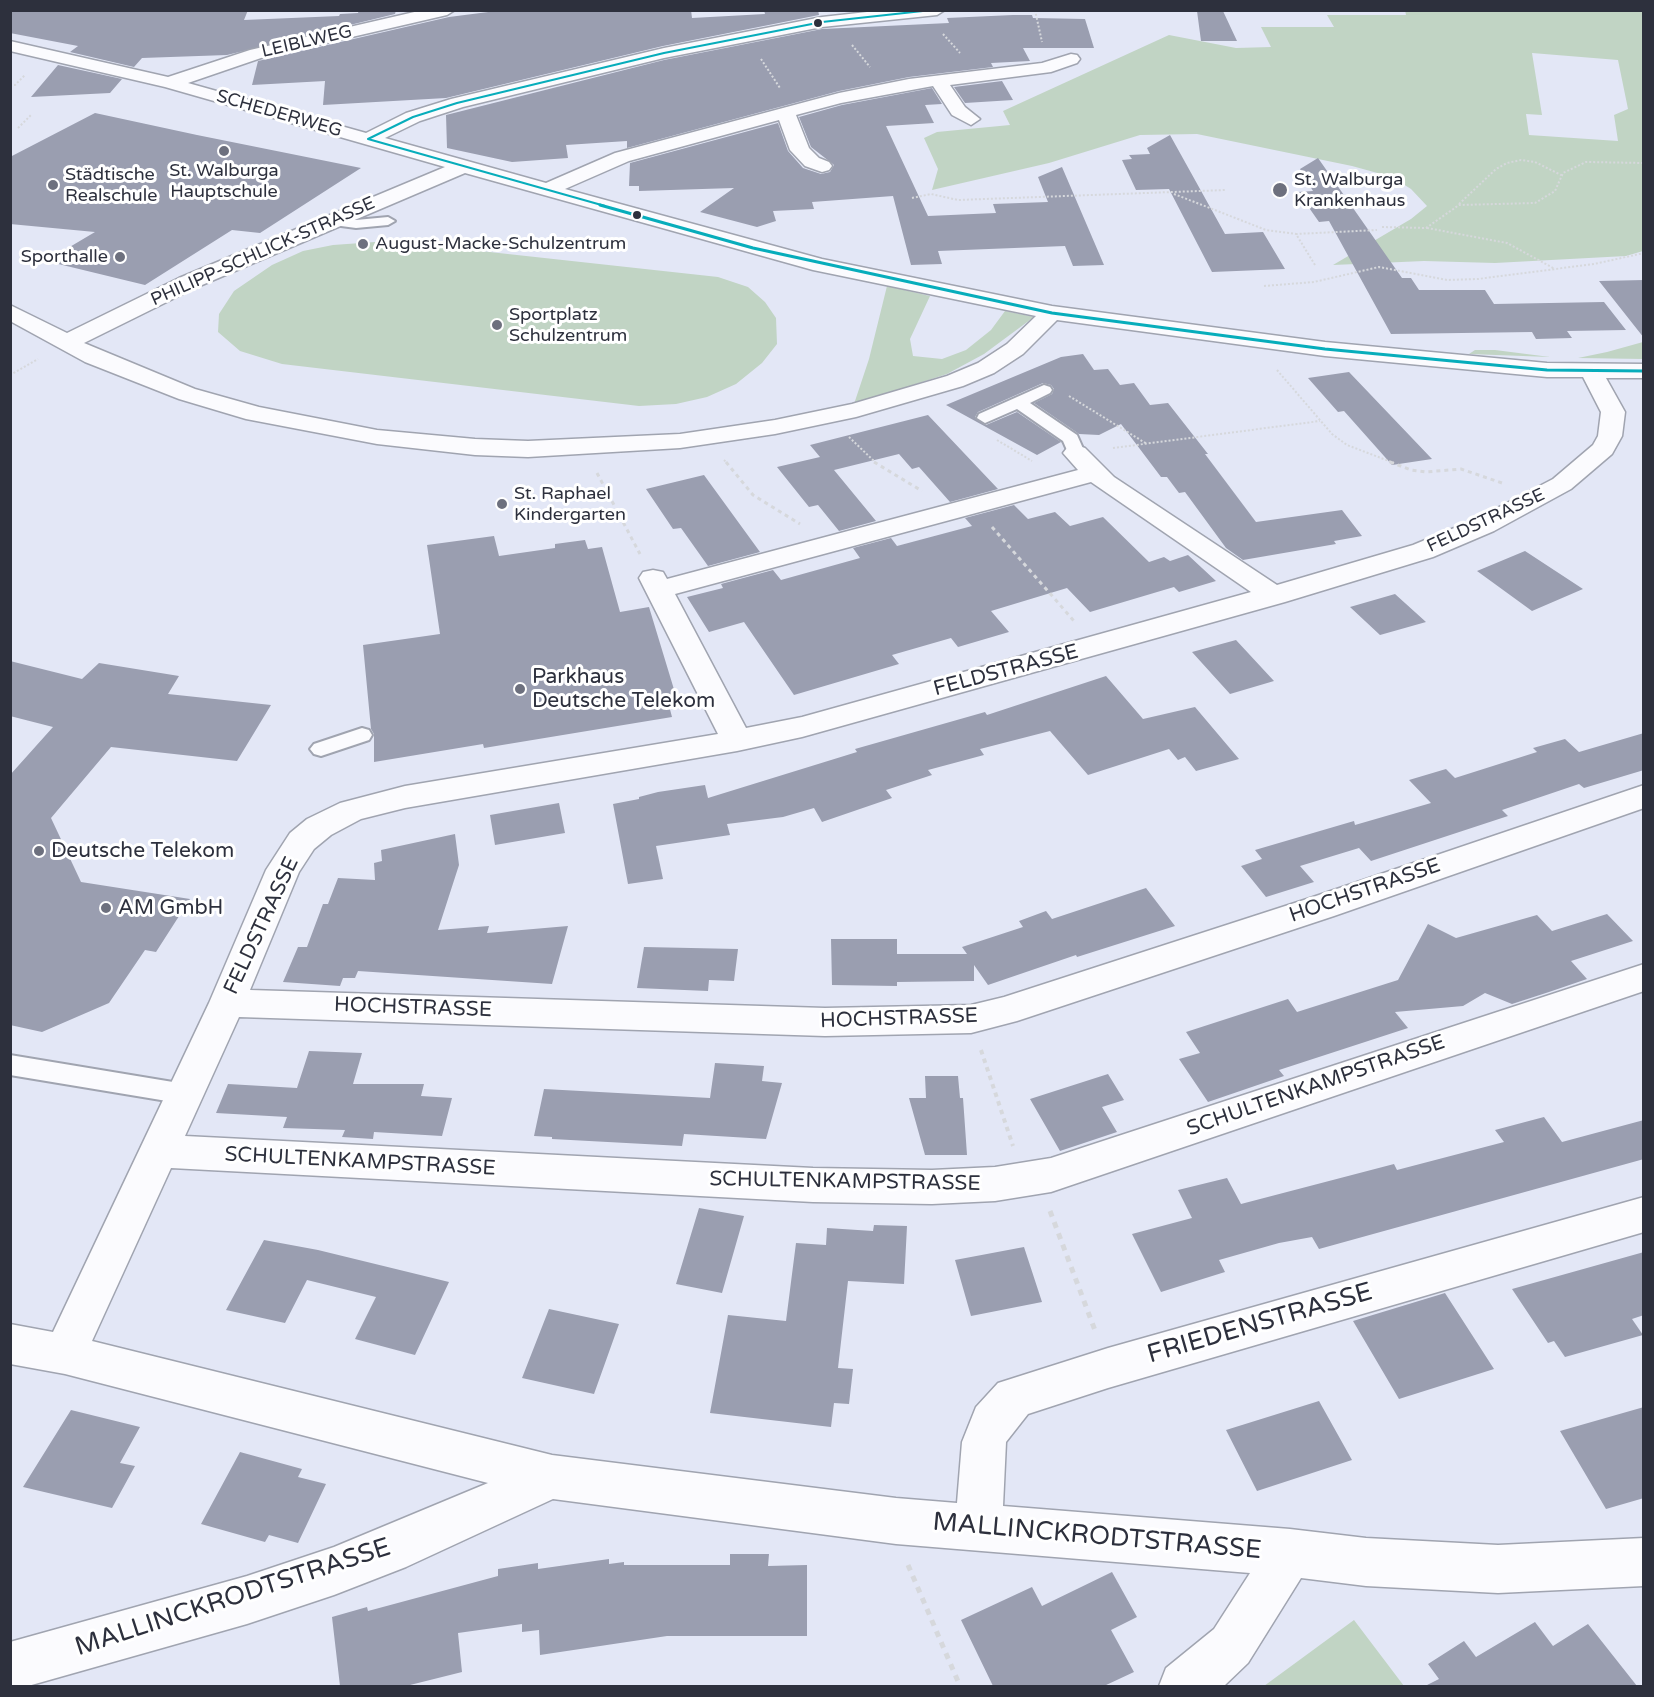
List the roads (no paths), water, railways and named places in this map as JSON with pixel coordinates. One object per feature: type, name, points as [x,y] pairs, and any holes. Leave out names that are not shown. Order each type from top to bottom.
[{"type":"street","name":"LEIBLWEG","points":[[169,83],[256,54],[447,10]]},
{"type":"street","points":[[368,139],[413,117],[449,105],[673,52],[813,24],[937,10]]},
{"type":"street","name":"SCHEDERWEG","points":[[10,46],[169,83],[810,262],[1052,313],[1325,349],[1516,367],[1644,371]]},
{"type":"street","points":[[548,190],[581,172],[614,160],[790,110],[886,87],[1045,68],[1071,59]]},
{"type":"street","points":[[938,80],[955,108],[971,119]]},
{"type":"street","points":[[790,110],[800,150],[812,162],[822,166]]},
{"type":"street","name":"PHILIPP-SCHLICK-STRASSE","points":[[65,343],[187,283],[464,166]]},
{"type":"street","points":[[10,312],[65,343],[187,394],[300,424],[377,437],[500,448],[584,448],[707,438],[832,415],[912,394],[986,368],[1016,349],[1052,313]]},
{"type":"street","name":"FELDSTRASSE","points":[[65,1354],[227,1003],[289,860],[310,834],[336,817],[369,805],[405,797],[736,741],[855,713],[1275,596],[1423,551],[1485,525],[1539,498],[1593,460],[1610,436],[1613,412],[1591,371]]},
{"type":"street","points":[[1076,453],[1095,473],[1275,596]]},
{"type":"street","points":[[736,741],[656,584],[822,546],[1095,473]]},
{"type":"street","name":"HOCHSTRASSE","points":[[227,1003],[825,1022],[971,1019],[1004,1011],[1289,917],[1644,796]]},
{"type":"street","name":"SCHULTENKAMPSTRASSE","points":[[159,1151],[813,1185],[1035,1190],[1069,1169],[1644,977]]},
{"type":"street","name":"FRIEDENSTRASSE","points":[[978,1529],[984,1442],[992,1422],[1014,1398],[1108,1368],[1644,1214]]},
{"type":"street","name":"MALLINCKRODTSTRASSE","points":[[10,1344],[65,1354],[552,1477],[896,1521],[1290,1553],[1439,1568],[1562,1568],[1644,1562]]},
{"type":"street","name":"MALLINCKRODTSTRASSE","points":[[10,1667],[247,1600],[334,1571],[389,1550],[552,1477]]},
{"type":"street","points":[[1184,1686],[1213,1664],[1231,1646],[1290,1553]]},
{"type":"lane","points":[[331,221],[356,224],[388,221]]},
{"type":"lane","points":[[984,418],[1044,390]]},
{"type":"lane","points":[[1018,402],[1071,439],[1076,453]]},
{"type":"lane","points":[[321,749],[362,735]]},
{"type":"lane","points":[[10,1065],[185,1094]]},
{"type":"place","name":"St. Walburga Hauptschule","points":[[224,151]]},
{"type":"place","name":"Städtische Realschule","points":[[53,185]]},
{"type":"place","name":"St. Walburga Krankenhaus","points":[[1280,190]]},
{"type":"place","name":"August-Macke-Schulzentrum","points":[[363,244]]},
{"type":"place","name":"Sporthalle","points":[[120,257]]},
{"type":"place","name":"Sportplatz Schulzentrum","points":[[497,325]]},
{"type":"place","name":"St. Raphael Kindergarten","points":[[502,504]]},
{"type":"place","name":"Parkhaus Deutsche Telekom","points":[[520,689]]},
{"type":"place","name":"Deutsche Telekom","points":[[39,851]]},
{"type":"place","name":"AM GmbH","points":[[106,908]]}]
